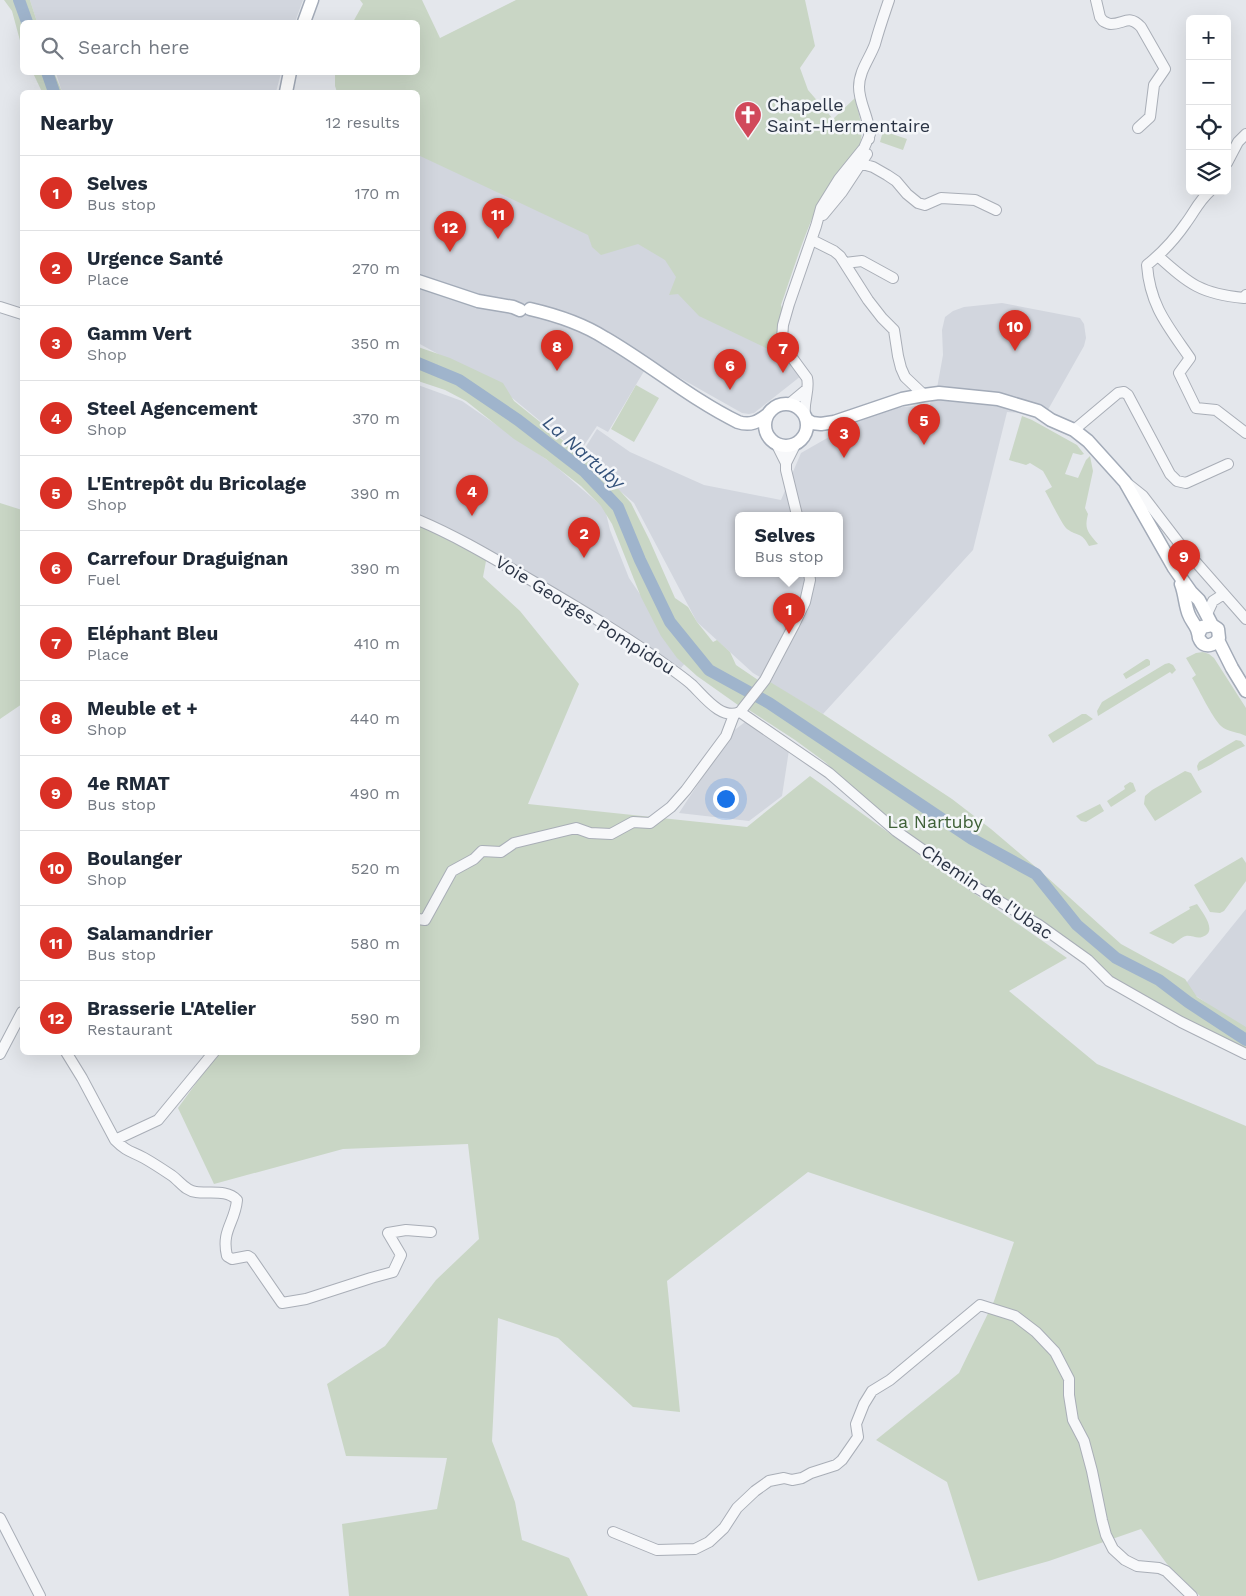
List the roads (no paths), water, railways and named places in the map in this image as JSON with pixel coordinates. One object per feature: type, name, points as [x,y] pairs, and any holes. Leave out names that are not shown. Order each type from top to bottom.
[{"type":"main road","points":[[305,20],[312,0]]},
{"type":"main road","points":[[286,90],[289,75]]},
{"type":"main road","points":[[420,282],[478,301],[543,312],[570,322],[605,338],[738,422],[750,424],[757,422],[778,405],[789,404],[797,406],[812,423],[820,424],[844,420]]},
{"type":"main road","points":[[767,415],[765,428],[767,435],[776,443],[784,446],[844,420],[893,402],[924,394],[944,393],[972,400]]},
{"type":"main road","points":[[893,402],[924,400],[1010,401],[1038,411],[1051,420],[1074,430],[1101,454],[1125,482],[1174,568],[1190,592],[1199,600],[1219,632],[1214,643]]},
{"type":"main road","points":[[800,440],[807,426],[806,418]]},
{"type":"main road","points":[[1174,568],[1185,594],[1188,614],[1199,633],[1198,636],[1202,643],[1214,643]]},
{"type":"main road","points":[[1186,604],[1193,600],[1199,600]]},
{"type":"main road","points":[[1199,633],[1202,627],[1210,620]]},
{"type":"main road","points":[[1214,643],[1246,691]]},
{"type":"street","points":[[806,418],[804,404],[808,388],[807,378],[785,348],[782,339],[783,325],[821,208],[839,179],[858,163],[870,134],[860,98],[859,86],[861,73],[874,45],[889,0]]},
{"type":"street","points":[[1096,0],[1103,22],[1111,24],[1131,20],[1136,22],[1165,69],[1154,85],[1150,117],[1138,128]]},
{"type":"street","points":[[1231,155],[1238,142],[1246,134]]},
{"type":"street","points":[[858,163],[873,167],[896,181],[918,203],[925,205],[941,198],[975,200],[996,210]]},
{"type":"street","points":[[1206,195],[1197,205],[1178,234],[1147,265],[1148,277],[1158,310],[1168,328],[1190,358],[1179,373],[1196,408],[1216,410],[1246,433]]},
{"type":"street","points":[[812,240],[834,251],[845,263],[873,306],[894,330],[898,356],[905,377],[924,394]]},
{"type":"street","points":[[1158,256],[1195,286],[1224,296],[1244,298],[1246,295]]},
{"type":"street","points":[[845,263],[862,261],[893,278]]},
{"type":"street","points":[[0,307],[20,313]]},
{"type":"street","points":[[789,404],[808,388]]},
{"type":"street","points":[[1074,430],[1118,393],[1124,392],[1128,395],[1170,474],[1177,481],[1186,483],[1228,464]]},
{"type":"street","points":[[786,463],[800,440]]},
{"type":"street","points":[[776,443],[786,463],[786,472],[796,512]]},
{"type":"street","points":[[1125,482],[1143,496],[1179,543],[1246,619]]},
{"type":"street","name":"Voie Georges Pompidou","points":[[420,521],[484,552],[627,638],[688,682],[710,704],[727,714],[739,712]]},
{"type":"street","points":[[420,919],[425,920],[452,871],[474,859],[482,851],[501,852],[514,843],[576,828],[590,833],[611,834],[634,822],[650,823],[671,807],[726,736],[739,712],[765,680],[806,602],[810,577]]},
{"type":"street","points":[[1199,600],[1213,601],[1224,594]]},
{"type":"street","points":[[1210,620],[1213,601]]},
{"type":"street","name":"Chemin de l'Ubac","points":[[739,712],[829,773],[904,836],[977,888],[1039,925],[1088,960],[1109,981],[1181,1022],[1246,1054]]},
{"type":"street","points":[[0,1054],[20,1016]]},
{"type":"street","points":[[68,1055],[115,1140],[125,1150],[144,1158],[173,1176],[188,1190],[210,1192],[234,1197],[237,1200],[236,1210],[227,1228],[227,1256],[232,1259],[248,1256],[270,1283],[282,1303],[306,1299],[393,1272],[401,1255],[388,1232],[406,1230],[430,1232]]},
{"type":"street","points":[[115,1140],[158,1120],[212,1055]]},
{"type":"street","points":[[613,1532],[657,1550],[695,1549],[709,1542],[724,1528],[738,1508],[755,1491],[770,1481],[784,1478],[792,1480],[802,1478],[836,1465],[842,1460],[858,1437],[856,1424],[864,1404],[872,1391],[896,1374],[980,1305],[1015,1316],[1036,1332],[1055,1352],[1069,1379],[1069,1395],[1074,1420],[1084,1441],[1106,1535],[1114,1549],[1125,1560],[1138,1566],[1159,1568],[1166,1571],[1192,1596]]},
{"type":"street","points":[[0,1518],[40,1596]]},
{"type":"waterway","name":"La Nartuby","points":[[19,0],[26,20]]},
{"type":"waterway","name":"La Nartuby","points":[[48,75],[53,90]]},
{"type":"waterway","name":"La Nartuby","points":[[420,364],[459,380],[518,420],[584,471],[618,507],[640,560],[670,622],[709,670],[769,703],[972,839],[1036,874],[1077,925],[1116,958],[1159,980],[1188,1002],[1246,1040]]},
{"type":"place","name":"Chapelle Saint-Hermentaire","points":[[748,139]]},
{"type":"place","name":"Salamandrier","points":[[498,239]]},
{"type":"place","name":"Brasserie L'Atelier","points":[[450,252]]},
{"type":"place","name":"Boulanger","points":[[1015,351]]},
{"type":"place","name":"Meuble et +","points":[[557,371]]},
{"type":"place","name":"Eléphant Bleu","points":[[783,373]]},
{"type":"place","name":"Carrefour Draguignan","points":[[730,390]]},
{"type":"place","name":"L'Entrepôt du Bricolage","points":[[924,445]]},
{"type":"place","name":"Gamm Vert","points":[[844,458]]},
{"type":"place","name":"Steel Agencement","points":[[472,516]]},
{"type":"place","name":"Urgence Santé","points":[[584,558]]},
{"type":"place","name":"4e RMAT","points":[[1184,581]]},
{"type":"place","name":"Selves","points":[[789,634]]}]
